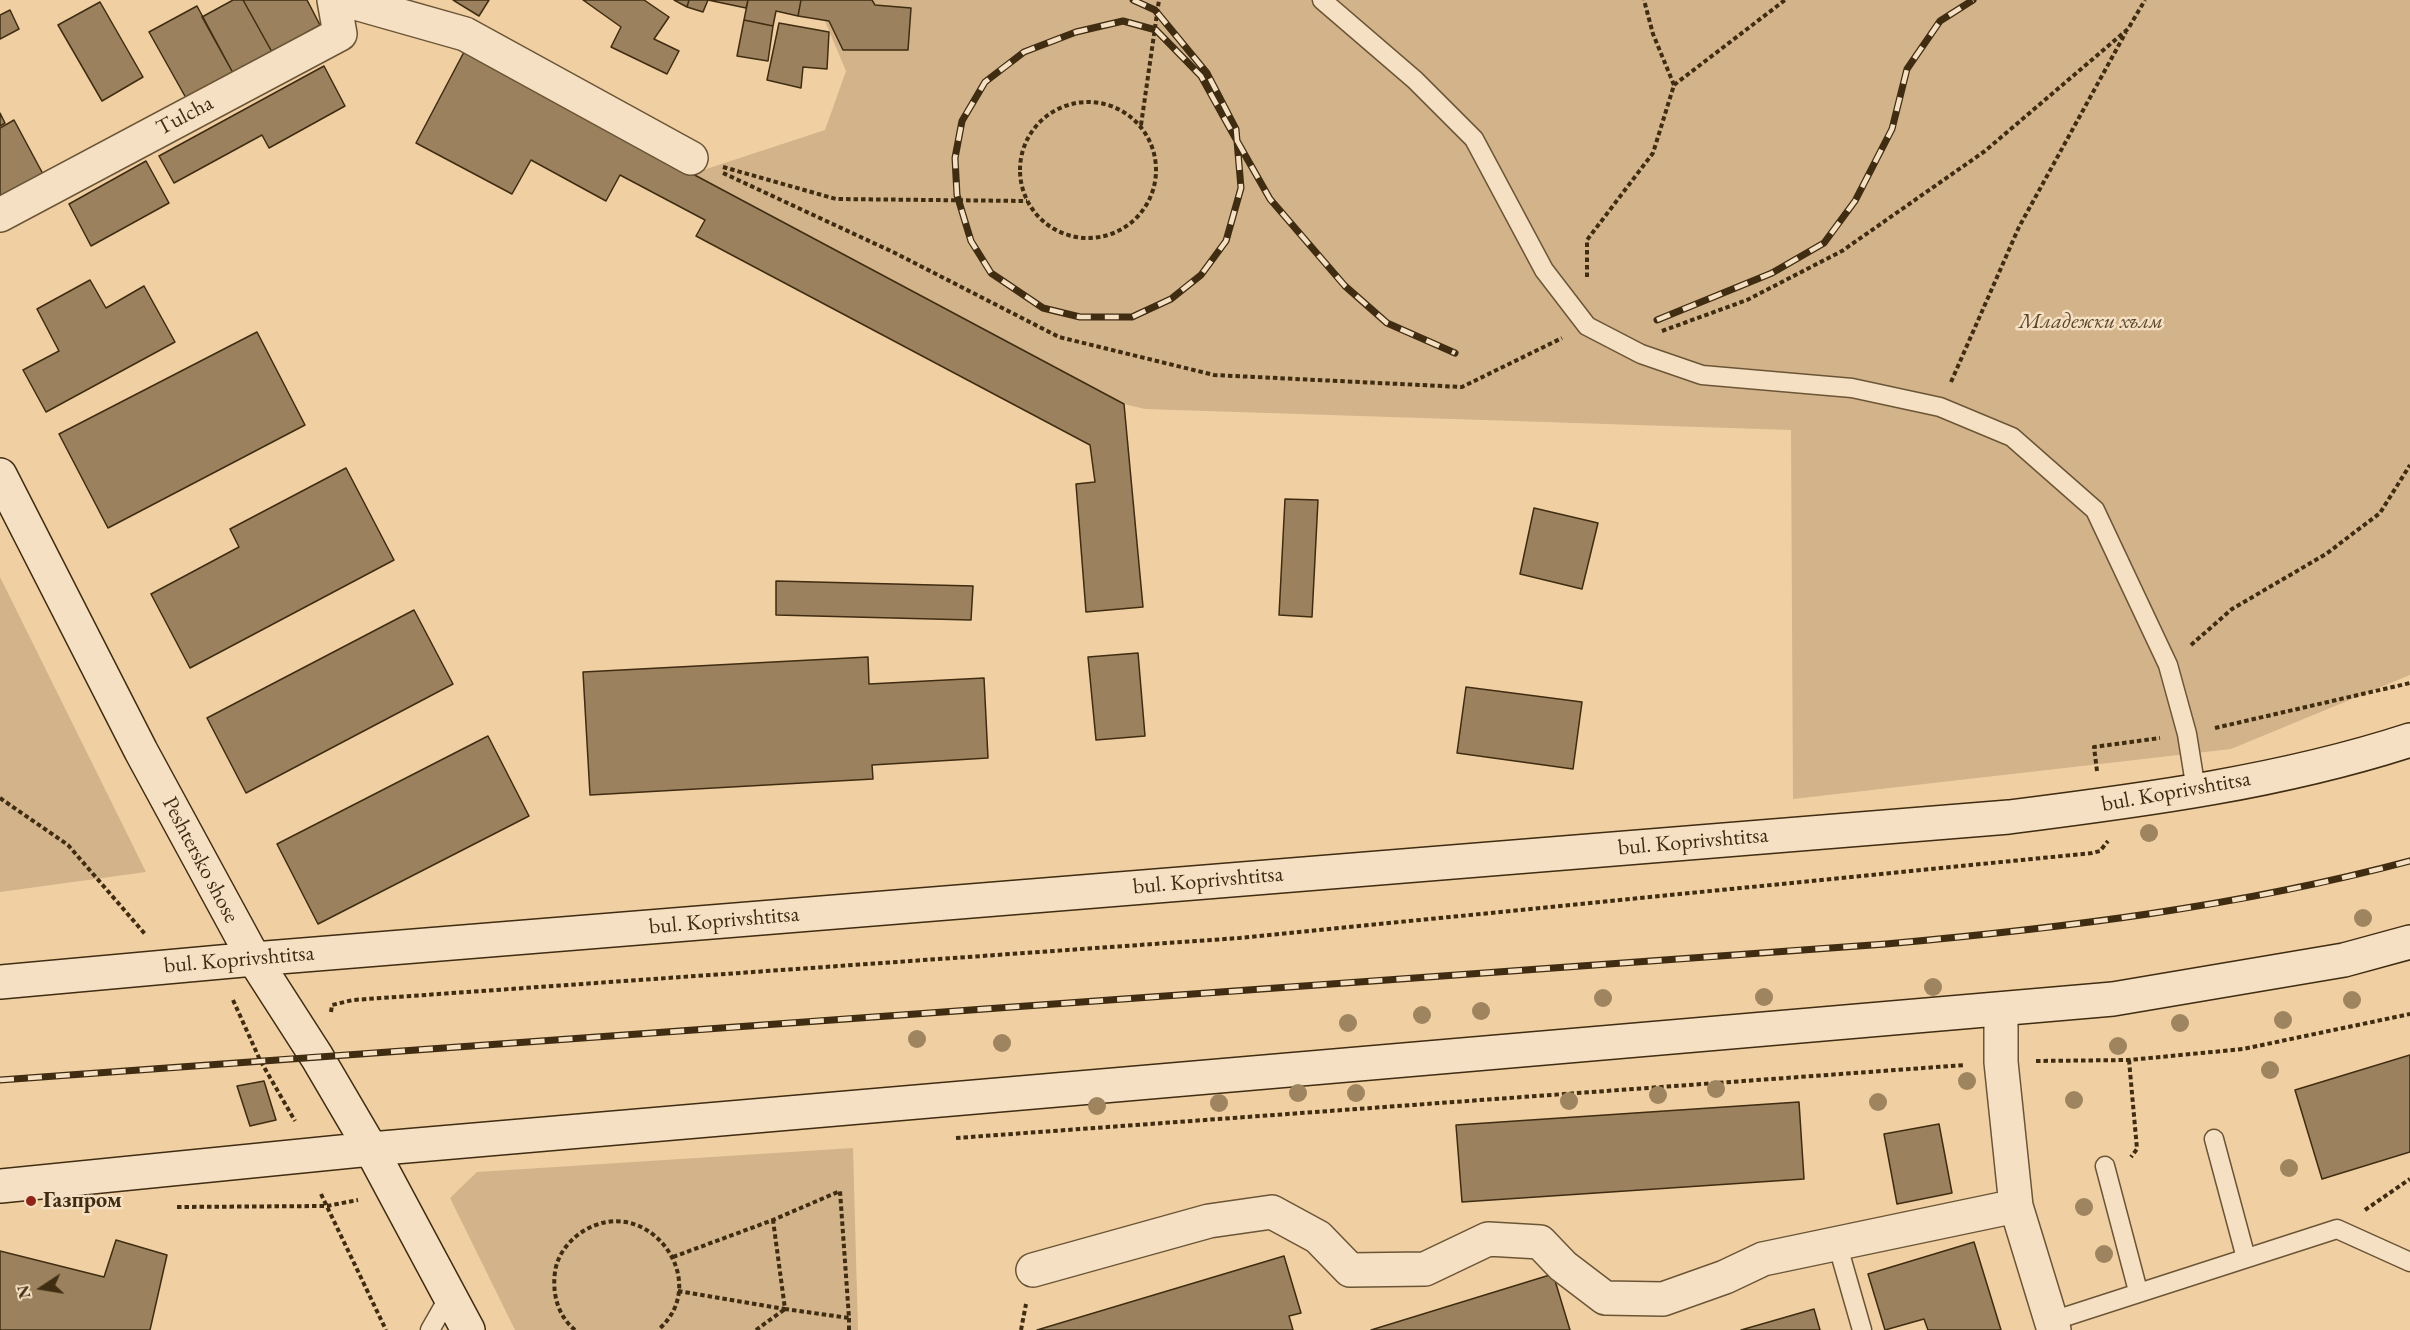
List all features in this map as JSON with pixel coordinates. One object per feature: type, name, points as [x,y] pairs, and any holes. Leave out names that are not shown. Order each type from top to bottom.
[{"type":"main road","name":"Tulcha","points":[[0,215],[340,34],[334,0]]},
{"type":"main road","points":[[345,0],[465,34],[691,158]]},
{"type":"main road","name":"Peshtersko shose","points":[[0,475],[141,751],[254,958],[317,1057],[371,1149],[468,1330]]},
{"type":"main road","name":"bul. Koprivshtitsa","points":[[0,982],[254,958],[1997,818],[2196,790],[2304,769],[2410,740]]},
{"type":"main road","points":[[0,1186],[371,1149],[2001,1010],[2124,997],[2344,960],[2410,942]]},
{"type":"main road","points":[[2001,1010],[2001,1062],[2016,1206],[2053,1326]]},
{"type":"main road","points":[[1033,1270],[1209,1221],[1272,1212],[1318,1237],[1350,1270],[1425,1269],[1488,1239],[1540,1242],[1563,1266],[1605,1298],[1663,1299],[1725,1277],[1763,1259],[2016,1206]]},
{"type":"lane","points":[[1322,0],[1415,80],[1474,139],[1544,270],[1587,326],[1641,354],[1702,375],[1852,388],[1940,406],[2012,437],[2095,510],[2168,665],[2187,734],[2196,790]]},
{"type":"lane","points":[[2214,1139],[2246,1258]]},
{"type":"lane","points":[[2107,1171],[2138,1292]]},
{"type":"lane","points":[[2053,1326],[2138,1292],[2337,1229],[2410,1262]]},
{"type":"lane","points":[[1837,1243],[1862,1330]]},
{"type":"lane","points":[[430,1330],[450,1295]]},
{"type":"path","points":[[1141,126],[1159,0]]},
{"type":"path","points":[[1644,0],[1653,34],[1674,85]]},
{"type":"path","points":[[691,158],[895,253],[1059,337],[1214,375],[1462,387],[1587,326],[1587,240],[1653,153],[1674,85],[1785,0]]},
{"type":"path","points":[[1940,406],[2019,227],[2145,0]]},
{"type":"path","points":[[1652,330],[1662,331],[1747,300],[1842,252],[1985,151],[2128,29]]},
{"type":"path","points":[[1082,101],[1104,103],[1125,111],[1141,126],[1152,146],[1157,169],[1154,192],[1143,212],[1126,228],[1104,237],[1082,239],[1059,233],[1040,220],[1027,201],[1020,180],[1020,169],[1028,137],[1042,119],[1060,107],[1082,101]]},
{"type":"path","points":[[691,158],[836,199],[1027,201]]},
{"type":"path","points":[[2168,665],[2232,609],[2326,554],[2380,513],[2410,465]]},
{"type":"path","points":[[2102,805],[2094,747],[2187,734],[2410,683]]},
{"type":"path","points":[[0,798],[68,845],[173,966]]},
{"type":"path","points":[[330,1015],[332,1005],[353,1000],[1239,938],[2092,853]]},
{"type":"path","points":[[233,1000],[260,1060],[296,1122]]},
{"type":"path","points":[[949,1138],[984,1138],[1261,1114],[2001,1062],[2129,1060],[2243,1049],[2410,1014]]},
{"type":"path","points":[[2107,1171],[2127,1163],[2137,1149],[2129,1060]]},
{"type":"path","points":[[2337,1229],[2410,1179]]},
{"type":"path","points":[[673,1257],[773,1220],[840,1191],[849,1330]]},
{"type":"path","points":[[173,1207],[327,1206],[396,1193]]},
{"type":"path","points":[[321,1194],[386,1330]]},
{"type":"path","points":[[773,1220],[785,1309]]},
{"type":"path","points":[[575,1330],[558,1308],[554,1289],[558,1261],[574,1237],[590,1226],[609,1221],[629,1222],[647,1228],[662,1241],[673,1257],[678,1274],[678,1291],[672,1313],[661,1329]]},
{"type":"path","points":[[678,1291],[849,1318]]},
{"type":"path","points":[[756,1330],[785,1309]]},
{"type":"green space","name":"Младежки хълм","points":[[816,0],[2410,0],[2410,675],[2231,749],[1793,799],[1791,430],[1145,409],[1124,404],[691,174],[825,130],[846,71]]},
{"type":"green space","points":[[0,577],[146,872],[0,892]]},
{"type":"green space","points":[[853,1148],[858,1330],[515,1330],[450,1198],[477,1172]]},
{"type":"building","points":[[233,0],[243,0],[272,52],[233,73],[202,17]]},
{"type":"building","points":[[243,0],[307,0],[320,25],[272,52]]},
{"type":"building","points":[[453,0],[489,0],[479,16]]},
{"type":"building","points":[[583,0],[644,0],[669,17],[654,39],[679,51],[667,74],[611,47],[621,27]]},
{"type":"building","points":[[674,0],[689,0],[687,7]]},
{"type":"building","points":[[689,0],[708,0],[703,12],[687,7]]},
{"type":"building","points":[[708,0],[748,0],[746,8]]},
{"type":"building","points":[[748,0],[801,0],[798,16],[776,11],[773,26],[744,20]]},
{"type":"building","points":[[801,0],[872,0],[875,5],[911,8],[908,50],[843,50],[829,21],[798,16]]},
{"type":"building","points":[[100,2],[143,77],[102,101],[58,25]]},
{"type":"building","points":[[197,6],[233,73],[186,98],[149,32]]},
{"type":"building","points":[[10,10],[19,29],[0,39],[0,15]]},
{"type":"building","points":[[744,20],[773,26],[768,61],[737,56]]},
{"type":"building","points":[[779,23],[829,32],[827,69],[803,67],[801,88],[767,80]]},
{"type":"building","points":[[464,52],[1124,404],[1143,607],[1086,612],[1076,484],[1095,482],[1090,445],[696,236],[705,220],[620,175],[606,201],[531,160],[512,194],[416,143]]},
{"type":"building","points":[[324,66],[345,106],[269,148],[262,135],[174,183],[159,156]]},
{"type":"building","points":[[0,113],[5,123],[0,126]]},
{"type":"building","points":[[14,120],[43,174],[0,198],[0,128]]},
{"type":"building","points":[[146,161],[169,203],[91,246],[69,204]]},
{"type":"building","points":[[90,280],[106,308],[144,286],[175,342],[46,412],[23,370],[59,351],[37,309]]},
{"type":"building","points":[[257,332],[305,425],[108,528],[59,434]]},
{"type":"building","points":[[346,468],[394,560],[190,668],[151,594],[239,547],[230,529]]},
{"type":"building","points":[[1285,499],[1318,500],[1312,617],[1279,615]]},
{"type":"building","points":[[1534,508],[1598,523],[1582,589],[1520,574]]},
{"type":"building","points":[[776,581],[973,586],[971,620],[776,615]]},
{"type":"building","points":[[414,610],[453,684],[246,793],[207,718]]},
{"type":"building","points":[[1138,653],[1145,736],[1096,740],[1088,657]]},
{"type":"building","points":[[868,657],[869,684],[984,678],[988,758],[872,765],[873,779],[590,795],[583,672]]},
{"type":"building","points":[[1466,687],[1582,702],[1573,769],[1457,753]]},
{"type":"building","points":[[488,736],[529,816],[318,924],[277,844]]},
{"type":"building","points":[[2410,1055],[2410,1152],[2322,1179],[2295,1090]]},
{"type":"building","points":[[264,1081],[276,1120],[250,1126],[237,1086]]},
{"type":"building","points":[[1799,1102],[1804,1179],[1462,1202],[1456,1125]]},
{"type":"building","points":[[1939,1124],[1952,1193],[1897,1204],[1884,1134]]},
{"type":"building","points":[[116,1240],[167,1255],[150,1330],[0,1330],[0,1251],[104,1277]]},
{"type":"building","points":[[1974,1242],[2001,1330],[1928,1330],[1924,1319],[1885,1330],[1868,1274]]},
{"type":"building","points":[[1284,1256],[1301,1313],[1289,1316],[1293,1330],[1037,1330]]},
{"type":"building","points":[[1553,1274],[1570,1330],[1371,1330]]},
{"type":"building","points":[[1814,1309],[1820,1330],[1741,1330]]},
{"type":"railway","points":[[1133,0],[1155,10],[1207,73],[1236,129],[1241,188],[1226,241],[1201,275],[1171,299],[1132,317],[1080,317],[1043,308],[991,273],[971,241],[957,195],[955,158],[962,121],[985,82],[1024,52],[1076,32],[1123,21],[1156,30],[1201,76],[1232,132],[1270,199],[1345,286],[1387,323],[1455,353]]},
{"type":"railway","points":[[1657,320],[1772,273],[1824,243],[1855,201],[1892,129],[1907,69],[1940,21],[1973,0]]},
{"type":"railway","points":[[0,1080],[1886,944],[2018,931],[2149,914],[2280,891],[2410,861]]},
{"type":"place","name":"Газпром","points":[[31,1201]]}]
